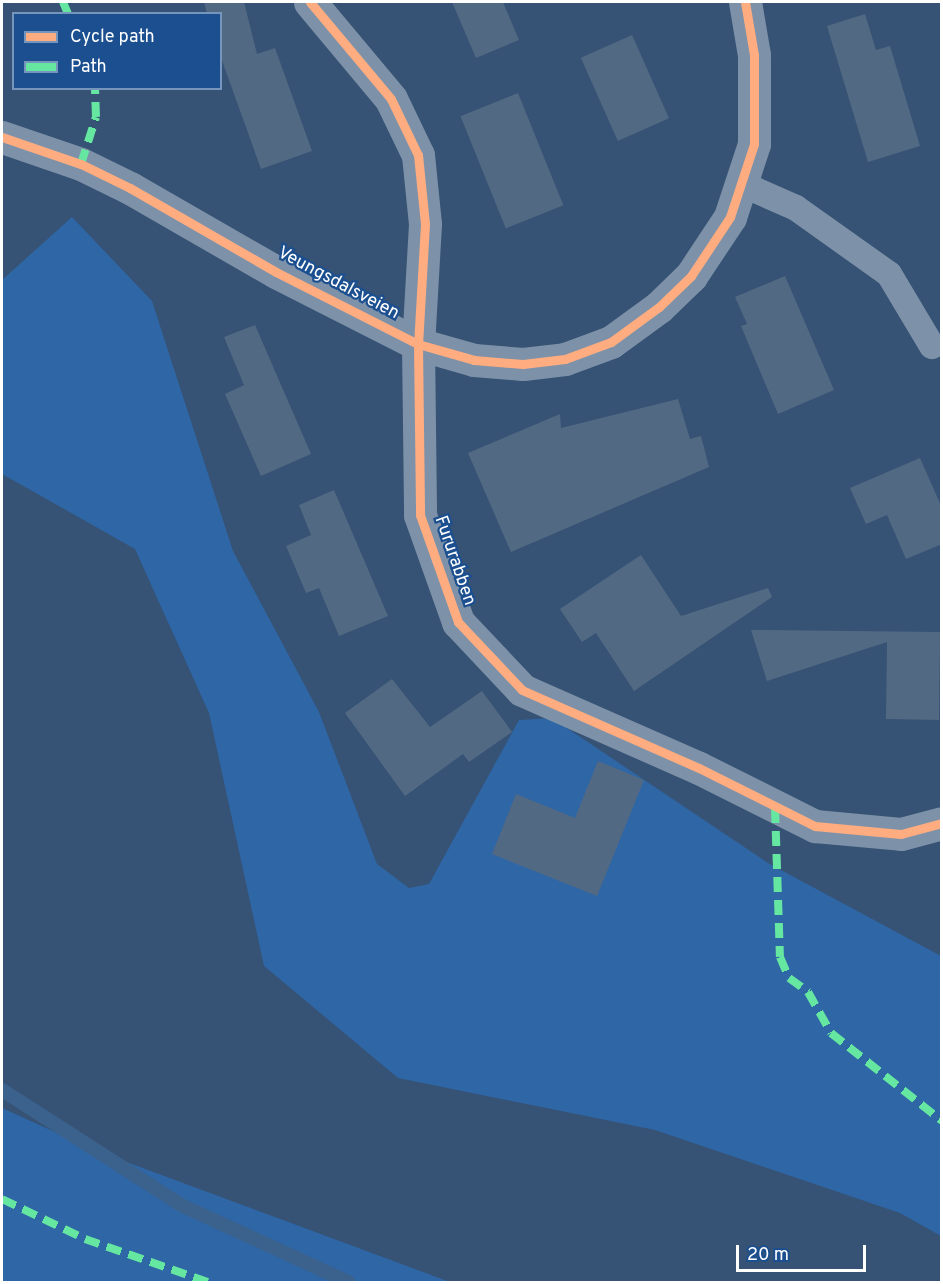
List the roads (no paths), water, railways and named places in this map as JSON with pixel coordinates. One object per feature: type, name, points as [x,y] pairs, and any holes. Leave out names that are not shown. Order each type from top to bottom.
[{"type":"street","name":"Fururabben","points":[[310,2],[391,99],[418,155],[425,224],[418,344],[420,515],[458,622],[522,690],[699,768],[815,826],[901,834],[942,823]]},
{"type":"street","name":"Veungsdalsveien","points":[[2,137],[81,164],[130,188],[276,272],[418,344],[474,360],[523,364],[565,359],[611,342],[659,307],[691,276],[730,217],[754,144],[754,55],[745,2]]},
{"type":"lane","points":[[742,184],[796,208],[889,274],[932,346]]},
{"type":"waterway","points":[[2,1090],[183,1206],[348,1282]]}]
